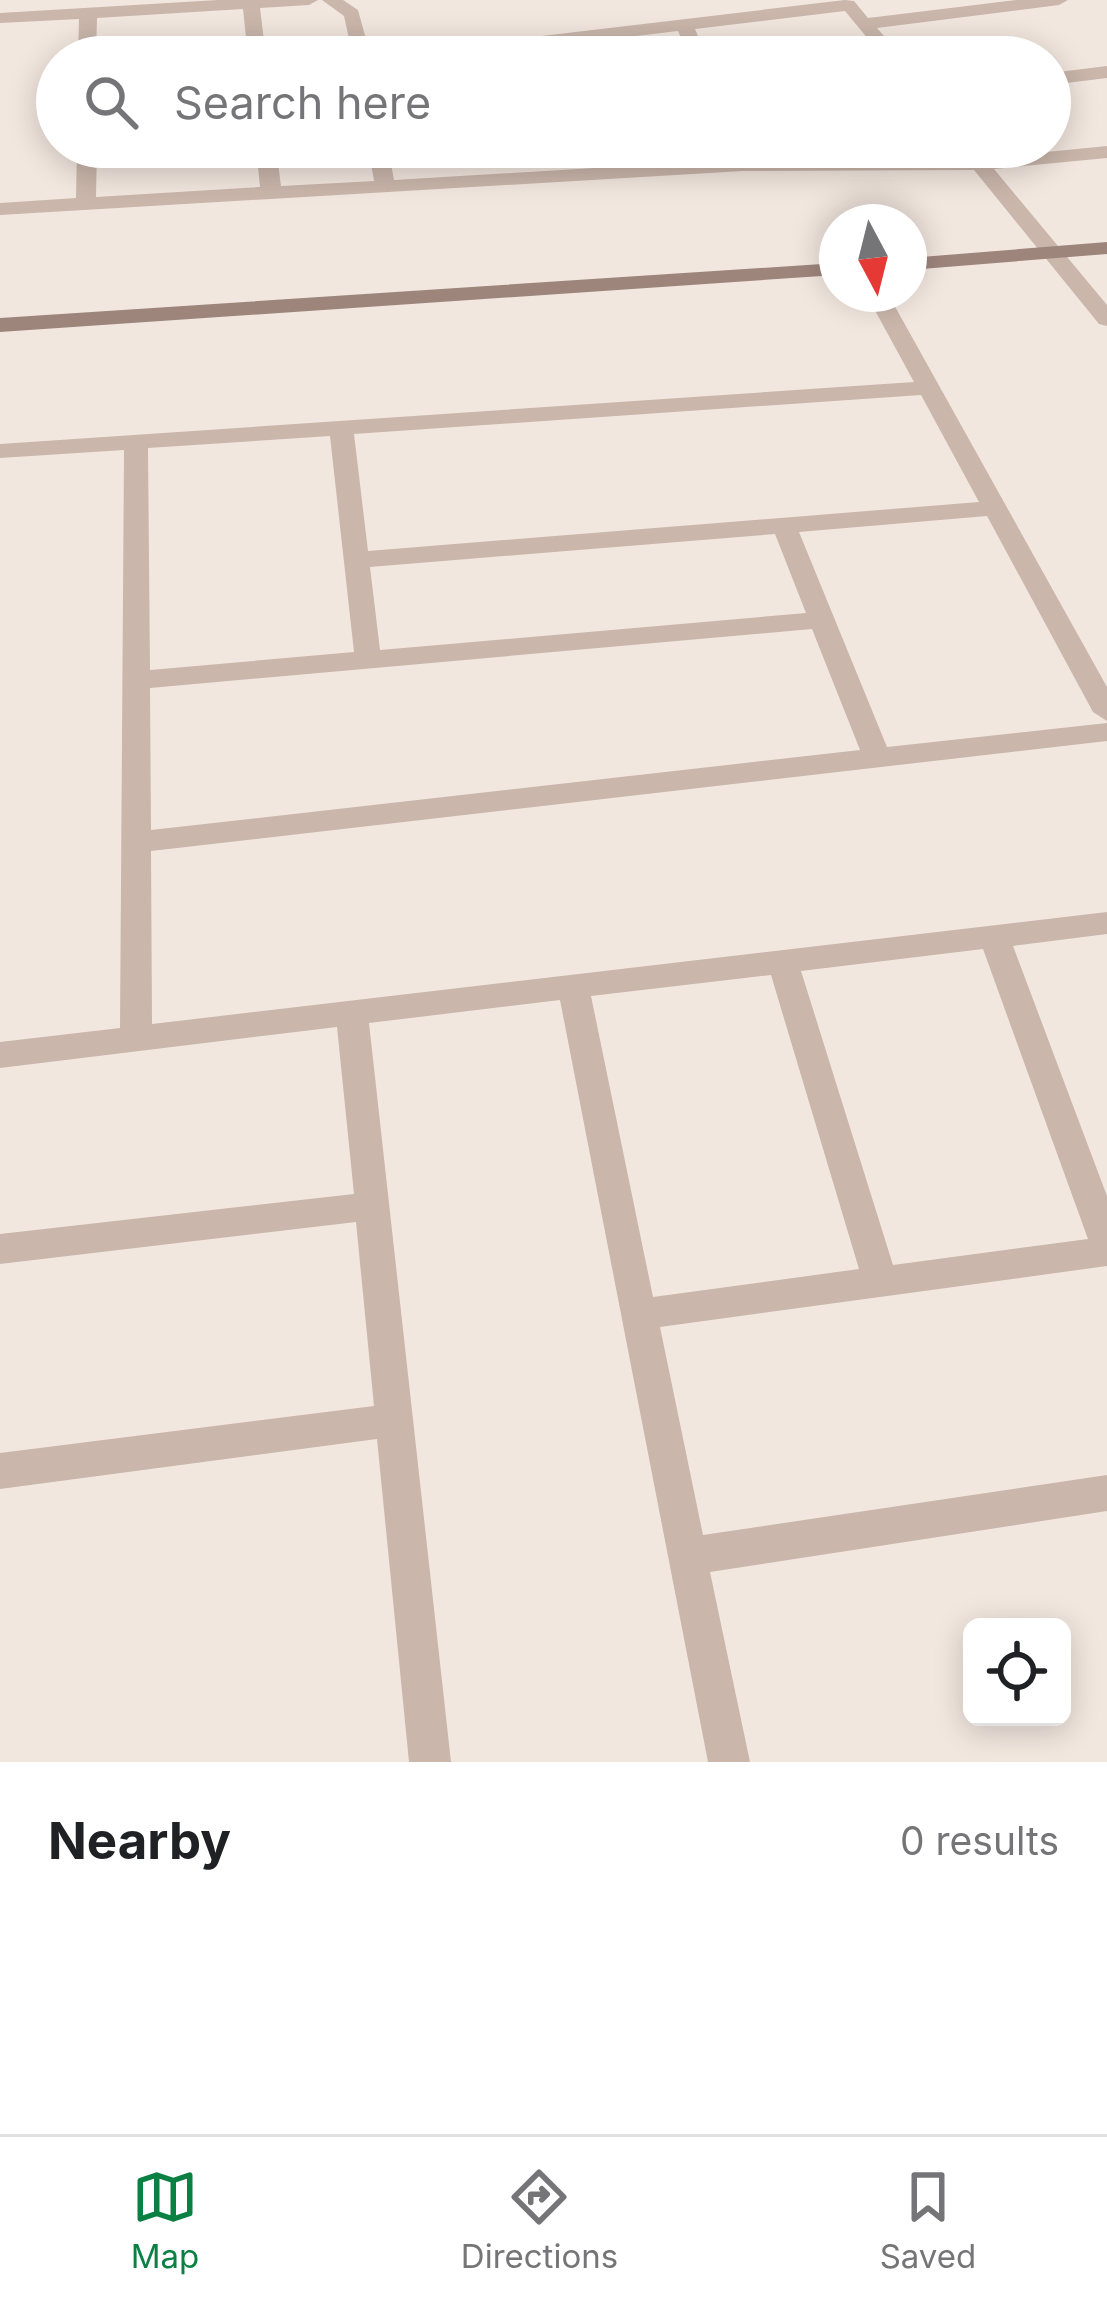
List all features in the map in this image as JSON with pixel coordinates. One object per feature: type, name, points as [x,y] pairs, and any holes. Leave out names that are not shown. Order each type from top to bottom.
[{"type":"street","points":[[0,18],[309,0]]},
{"type":"street","points":[[331,0],[352,14],[357,36]]},
{"type":"street","points":[[864,24],[992,4],[1059,0]]},
{"type":"street","points":[[251,3],[255,36]]},
{"type":"street","points":[[628,36],[846,3],[874,36]]},
{"type":"street","points":[[87,36],[88,13]]},
{"type":"street","points":[[685,27],[689,36]]},
{"type":"street","points":[[1071,76],[1107,72]]},
{"type":"street","points":[[1071,153],[1107,152]]},
{"type":"street","points":[[86,202],[87,168]]},
{"type":"street","points":[[268,168],[271,192]]},
{"type":"street","points":[[381,168],[385,189]]},
{"type":"street","points":[[561,168],[563,176]]},
{"type":"street","points":[[0,208],[385,189],[634,168]]},
{"type":"street","points":[[984,168],[1107,319]]},
{"type":"street","points":[[927,263],[1107,248]]},
{"type":"street","points":[[0,325],[819,270]]},
{"type":"street","points":[[887,312],[1107,712]]},
{"type":"street","points":[[0,451],[928,388]]},
{"type":"street","points":[[341,428],[368,660]]},
{"type":"street","points":[[136,442],[136,1039]]},
{"type":"street","points":[[357,560],[994,508]]},
{"type":"street","points":[[784,525],[877,758]]},
{"type":"street","points":[[136,680],[820,620]]},
{"type":"street","points":[[136,842],[1107,731]]},
{"type":"street","points":[[0,1054],[1107,923]]},
{"type":"street","points":[[640,1314],[1107,1247],[994,936]]},
{"type":"street","points":[[783,962],[880,1281]]},
{"type":"street","points":[[573,987],[729,1762]]},
{"type":"street","points":[[352,1013],[430,1762]]},
{"type":"street","points":[[0,1249],[372,1206]]},
{"type":"street","points":[[0,1471],[394,1420]]},
{"type":"street","points":[[690,1556],[1107,1493]]}]
